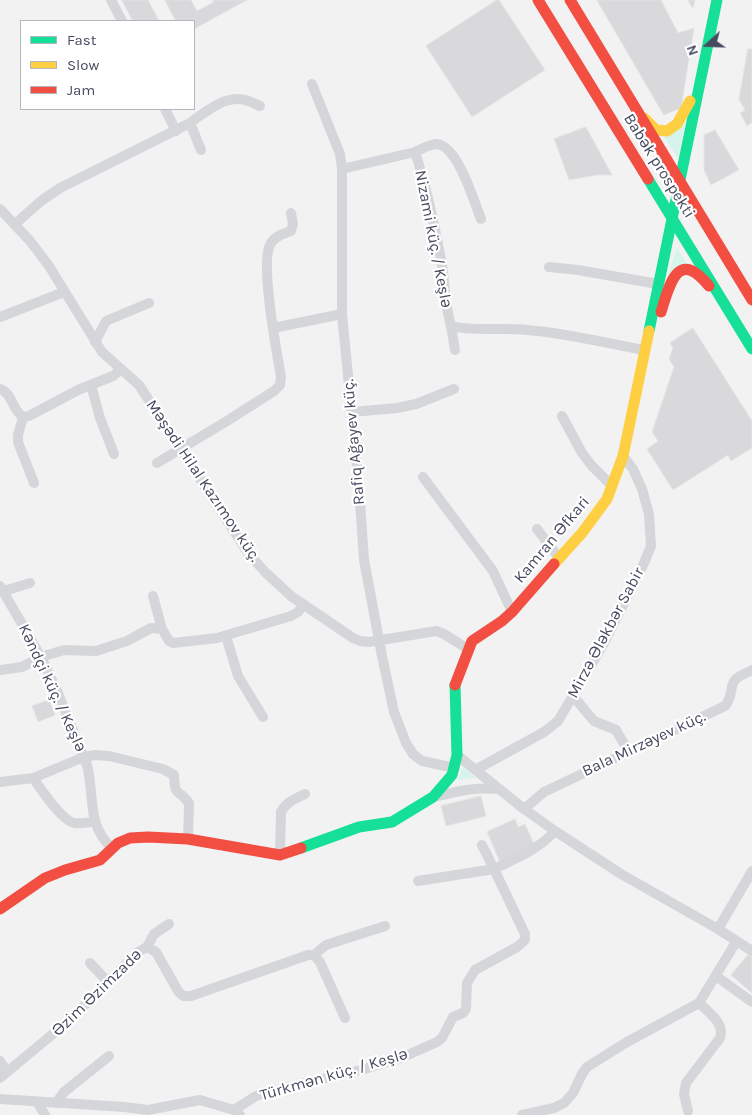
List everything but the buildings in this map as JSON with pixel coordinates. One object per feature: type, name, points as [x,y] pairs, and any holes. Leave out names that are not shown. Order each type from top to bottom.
[{"type":"street","points":[[111,0],[121,20]]},
{"type":"street","name":"Babək prospekti","points":[[538,0],[752,349]]},
{"type":"street","name":"Babək prospekti","points":[[570,0],[752,299]]},
{"type":"street","points":[[635,108],[652,127],[662,131],[667,131],[677,124],[700,79],[717,0]]},
{"type":"street","name":"Kamran Əfkari","points":[[468,648],[472,642],[512,612],[560,558],[596,515],[612,486],[623,456],[700,79]]},
{"type":"street","name":"Rafiq Ağayev küç.","points":[[312,84],[340,154],[342,169],[342,314],[359,487],[364,560],[379,640],[394,712],[406,743],[413,754],[422,761],[454,768]]},
{"type":"street","points":[[15,224],[41,201],[60,188],[176,131],[208,110],[235,99],[245,100],[260,106]]},
{"type":"street","points":[[166,110],[176,131]]},
{"type":"street","points":[[190,123],[201,150]]},
{"type":"street","points":[[415,152],[436,144],[445,147],[457,160],[482,219]]},
{"type":"street","name":"Nizami küç. / Keşlə","points":[[342,169],[415,152],[442,265],[448,317],[451,326],[466,329],[502,328],[529,330],[644,350]]},
{"type":"street","name":"Məşədi Hilal Kazımov küç.","points":[[0,209],[15,224],[49,266],[95,342],[113,363],[132,377],[139,385],[248,552],[265,572],[303,605],[353,638],[369,642],[436,632],[444,634],[468,648]]},
{"type":"street","points":[[157,462],[227,421],[274,391],[280,385],[282,377],[273,328],[267,273],[270,244],[278,236],[291,231],[293,224],[291,213]]},
{"type":"street","points":[[549,267],[578,270],[658,284]]},
{"type":"street","points":[[648,332],[657,322],[673,280],[676,274],[681,271],[687,269],[696,272],[722,300]]},
{"type":"street","points":[[0,317],[64,292]]},
{"type":"street","points":[[95,342],[106,320],[149,302]]},
{"type":"street","points":[[273,328],[342,314]]},
{"type":"street","points":[[451,326],[455,350]]},
{"type":"street","points":[[0,389],[8,394],[18,414],[23,417],[78,390],[113,376],[121,369]]},
{"type":"street","points":[[91,385],[100,418],[114,454]]},
{"type":"street","points":[[352,412],[397,408],[416,404],[454,389]]},
{"type":"street","points":[[562,416],[582,453],[612,486]]},
{"type":"street","points":[[23,417],[18,442],[34,483]]},
{"type":"street","name":"Mirzə Ələkbər Sabir","points":[[477,769],[544,732],[558,721],[603,645],[651,546],[649,514],[642,489],[633,469],[623,456]]},
{"type":"street","points":[[423,477],[493,571],[512,612]]},
{"type":"street","points":[[537,529],[560,558]]},
{"type":"street","points":[[2,589],[30,583]]},
{"type":"street","name":"Kəndçi küç. / Keşlə","points":[[2,589],[42,657],[84,757],[90,777],[94,822],[103,840],[112,848]]},
{"type":"street","points":[[153,596],[162,629],[169,641],[173,643],[186,643],[226,636],[291,616],[298,612],[303,605]]},
{"type":"street","points":[[0,670],[22,667],[42,657],[70,649],[96,651],[127,640],[151,628],[162,629]]},
{"type":"street","points":[[226,636],[238,676],[262,717]]},
{"type":"street","points":[[0,910],[45,878],[65,870],[93,863],[105,856],[118,844],[138,837],[188,839],[280,855],[359,827],[392,822],[433,797],[448,781],[454,768],[457,755],[454,688],[468,648]]},
{"type":"street","name":"Bala Mirzəyev küç.","points":[[524,809],[544,792],[628,750],[725,706],[731,699],[735,679],[752,670]]},
{"type":"street","points":[[573,696],[594,721],[616,730],[628,750]]},
{"type":"street","points":[[0,782],[32,778],[84,757],[94,755],[109,756],[170,771],[174,775],[176,793],[189,803],[188,839]]},
{"type":"street","points":[[457,755],[555,832],[752,951]]},
{"type":"street","points":[[32,778],[69,821],[75,824],[94,822]]},
{"type":"street","points":[[433,797],[480,787],[499,789]]},
{"type":"street","points":[[280,855],[281,812],[284,805],[305,794]]},
{"type":"street","points":[[418,881],[494,869],[536,849],[555,832]]},
{"type":"street","points":[[482,845],[494,869]]},
{"type":"street","name":"Türkmən küç. / Keşlə","points":[[237,1112],[256,1096],[401,1058],[442,1038],[453,1017],[463,1013],[466,1009],[467,983],[475,970],[517,947],[525,940],[525,934],[494,869]]},
{"type":"street","points":[[718,929],[752,872]]},
{"type":"street","points":[[147,947],[154,934],[169,924]]},
{"type":"street","points":[[345,1018],[320,962],[314,955],[326,944],[385,926]]},
{"type":"street","points":[[522,1115],[554,1108],[564,1103],[573,1093],[587,1067],[627,1042],[700,1003],[736,942]]},
{"type":"street","name":"Əzim Əzimzadə","points":[[3,1075],[53,1036],[138,952],[147,947],[156,952],[178,991],[183,996],[191,996],[308,955],[314,955]]},
{"type":"street","points":[[90,963],[108,982]]},
{"type":"street","points":[[716,976],[752,1002]]},
{"type":"street","points":[[688,1111],[684,1094],[686,1082],[720,1038],[722,1032],[721,1026],[700,1003]]},
{"type":"street","points":[[56,1103],[64,1092],[108,1056]]},
{"type":"street","points":[[0,1061],[3,1075]]},
{"type":"street","points":[[0,1099],[126,1111],[156,1110],[200,1100],[237,1112]]},
{"type":"street","points":[[37,1102],[44,1115]]},
{"type":"green space","points":[[685,123],[678,158],[664,137]]},
{"type":"green space","points":[[677,248],[687,264],[667,278]]},
{"type":"green space","points":[[463,767],[476,778],[458,780]]},
{"type":"traffic: fast","points":[[649,331],[717,0]]},
{"type":"traffic: fast","points":[[648,179],[752,349]]},
{"type":"traffic: fast","points":[[301,848],[359,827],[392,822],[433,797],[452,775],[457,755],[455,685]]},
{"type":"traffic: slow","points":[[644,118],[656,130],[667,131],[677,124],[690,101]]},
{"type":"traffic: slow","points":[[554,564],[582,533],[607,499],[623,456],[649,331]]},
{"type":"traffic: jam","points":[[538,0],[648,179]]},
{"type":"traffic: jam","points":[[570,0],[752,300]]},
{"type":"traffic: jam","points":[[661,312],[672,281],[683,270],[690,270],[709,286]]},
{"type":"traffic: jam","points":[[455,685],[472,641],[512,612],[554,564]]},
{"type":"traffic: jam","points":[[0,909],[45,878],[100,860],[118,843],[130,838],[188,839],[280,855],[301,848]]}]
